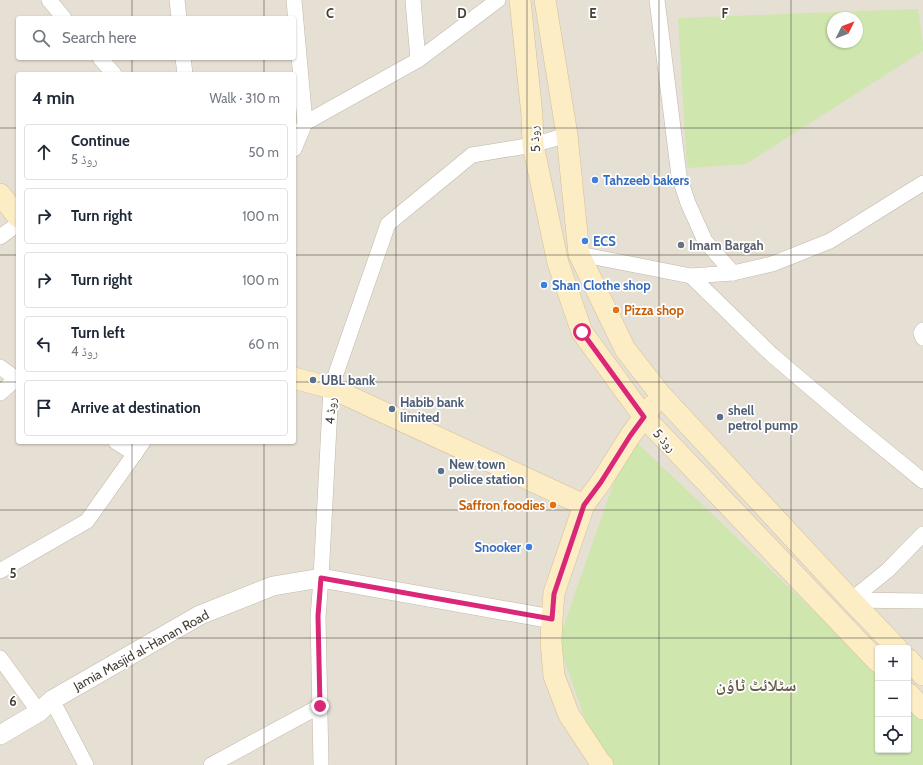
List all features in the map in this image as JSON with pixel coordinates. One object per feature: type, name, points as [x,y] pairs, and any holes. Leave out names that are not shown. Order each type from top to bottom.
[{"type":"main road","name":"روڈ 5","points":[[520,0],[532,115],[533,145],[558,262],[582,332],[644,417],[875,659]]},
{"type":"main road","points":[[545,0],[567,135],[579,254],[625,349],[660,394],[850,600],[894,645]]},
{"type":"main road","points":[[0,194],[16,214]]},
{"type":"main road","points":[[296,379],[331,388],[584,505]]},
{"type":"main road","points":[[603,765],[569,715],[554,676],[551,641],[554,594],[584,505],[660,394]]},
{"type":"main road","points":[[911,662],[923,675]]},
{"type":"main road","points":[[911,696],[923,709]]},
{"type":"street","points":[[48,0],[62,16]]},
{"type":"street","points":[[177,0],[179,16]]},
{"type":"street","points":[[294,0],[295,16]]},
{"type":"street","points":[[413,0],[418,60]]},
{"type":"street","points":[[305,124],[418,60],[498,0]]},
{"type":"street","points":[[657,0],[679,176],[688,203],[705,241],[733,273]]},
{"type":"street","points":[[296,23],[305,124],[296,144]]},
{"type":"street","points":[[102,60],[112,72]]},
{"type":"street","points":[[183,60],[184,72]]},
{"type":"street","name":"روڈ 4","points":[[321,765],[318,616],[331,388],[388,224],[472,156],[533,145],[567,135]]},
{"type":"street","points":[[579,254],[691,276],[733,273],[772,264],[830,241],[923,183]]},
{"type":"street","points":[[0,237],[16,225]]},
{"type":"street","points":[[691,276],[772,355],[923,481]]},
{"type":"street","points":[[923,330],[921,333],[923,338]]},
{"type":"street","points":[[0,367],[16,378]]},
{"type":"street","points":[[0,393],[16,380]]},
{"type":"street","points":[[0,571],[87,521],[139,448],[124,444]]},
{"type":"street","points":[[850,600],[888,570],[923,534]]},
{"type":"street","name":"Jamia Masjid al-Hanan Road","points":[[0,735],[45,706],[200,615],[273,586],[321,578],[552,619]]},
{"type":"street","points":[[850,600],[923,601]]},
{"type":"street","points":[[0,658],[45,706],[86,765]]},
{"type":"street","points":[[211,765],[320,706]]},
{"type":"shaded area","points":[[0,0],[923,0],[923,765],[0,765]]},
{"type":"green space","points":[[918,9],[923,51],[746,164],[687,168],[678,18],[827,12],[827,48],[863,48],[863,12],[838,12]]},
{"type":"green space","points":[[630,436],[875,669],[875,753],[911,753],[911,703],[923,714],[923,765],[606,765],[600,762],[558,642]]},
{"type":"place","name":"Tahzeeb bakers","points":[[595,180]]},
{"type":"place","name":"ECS","points":[[585,241]]},
{"type":"place","name":"Imam Bargah","points":[[681,245]]},
{"type":"place","name":"Shan Clothe shop","points":[[544,285]]},
{"type":"place","name":"Pizza shop","points":[[616,310]]},
{"type":"place","name":"UBL bank","points":[[313,380]]},
{"type":"place","name":"Habib bank limited","points":[[392,409]]},
{"type":"place","name":"shell petrol pump","points":[[720,417]]},
{"type":"place","name":"New town police station","points":[[441,471]]},
{"type":"place","name":"Saffron foodies","points":[[553,505]]},
{"type":"place","name":"Snooker","points":[[529,547]]},
{"type":"district","name":"سٹلائٹ ٹاؤن","points":[[756,685]]},
{"type":"route","points":[[320,706],[318,616],[321,578],[552,619],[554,594],[584,505],[644,417],[582,332]]}]
